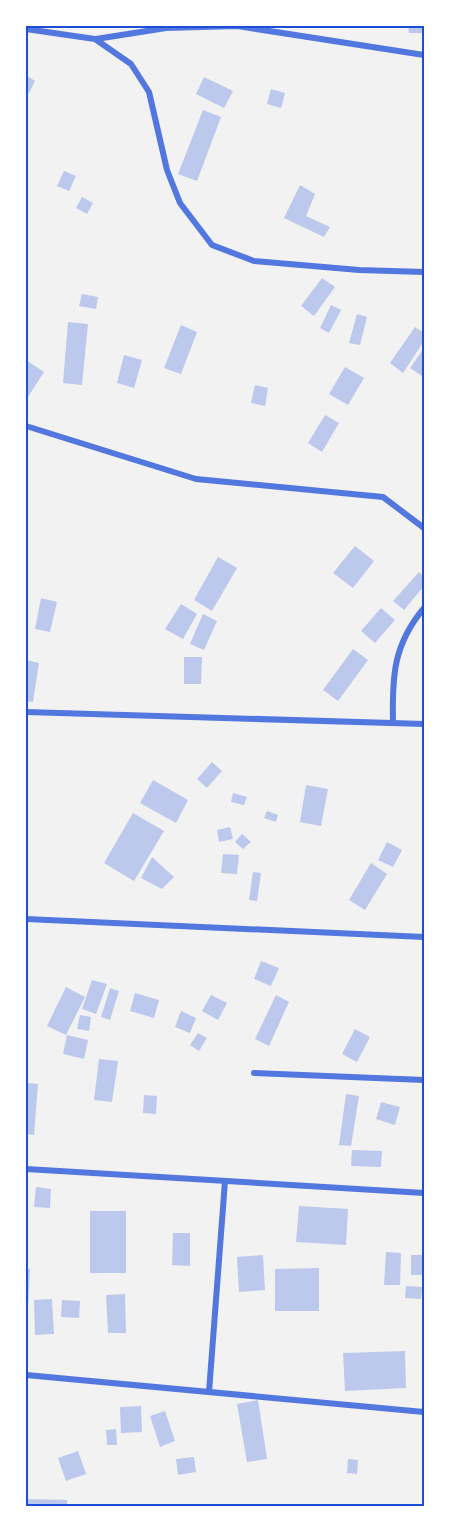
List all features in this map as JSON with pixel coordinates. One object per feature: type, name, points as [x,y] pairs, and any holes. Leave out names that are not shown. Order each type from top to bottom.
[{"type":"street","points":[[26,29],[96,39],[166,28],[237,26],[424,55]]},
{"type":"street","points":[[96,39],[131,64],[149,92],[167,170],[180,203],[212,245],[255,261],[359,270],[424,272]]},
{"type":"street","points":[[26,426],[196,479],[383,497],[424,528]]},
{"type":"street","points":[[393,723],[392,675],[403,641],[424,608]]},
{"type":"street","points":[[26,712],[424,724]]},
{"type":"street","points":[[26,919],[424,937]]},
{"type":"street","points":[[255,1073],[424,1080]]},
{"type":"street","points":[[26,1169],[424,1193]]},
{"type":"street","points":[[209,1392],[225,1181]]},
{"type":"street","points":[[26,1375],[424,1412]]},
{"type":"building","points":[[408,26],[422,26],[422,33],[409,33]]},
{"type":"building","points":[[26,75],[35,81],[29,93],[26,92]]},
{"type":"building","points":[[204,77],[233,91],[224,108],[196,94]]},
{"type":"building","points":[[271,89],[285,93],[281,108],[267,104]]},
{"type":"building","points":[[203,110],[221,117],[197,181],[178,174]]},
{"type":"building","points":[[64,171],[76,176],[69,191],[57,186]]},
{"type":"building","points":[[300,185],[315,194],[306,216],[330,227],[324,237],[284,218]]},
{"type":"building","points":[[82,197],[93,203],[87,214],[76,208]]},
{"type":"building","points":[[322,278],[335,287],[314,316],[301,306]]},
{"type":"building","points":[[82,294],[98,297],[96,309],[79,306]]},
{"type":"building","points":[[331,305],[341,310],[329,333],[320,328]]},
{"type":"building","points":[[357,314],[367,317],[360,345],[349,343]]},
{"type":"building","points":[[68,322],[88,324],[82,385],[63,383]]},
{"type":"building","points":[[181,325],[197,332],[181,374],[164,368]]},
{"type":"building","points":[[415,327],[424,333],[424,341],[403,373],[390,363]]},
{"type":"building","points":[[424,348],[424,372],[422,376],[410,368]]},
{"type":"building","points":[[124,355],[142,360],[134,388],[117,383]]},
{"type":"building","points":[[26,360],[44,372],[26,400]]},
{"type":"building","points":[[345,367],[364,378],[348,405],[329,394]]},
{"type":"building","points":[[255,385],[268,388],[265,406],[251,403]]},
{"type":"building","points":[[325,415],[339,423],[322,452],[308,443]]},
{"type":"building","points":[[355,546],[374,561],[353,588],[333,573]]},
{"type":"building","points":[[218,557],[237,568],[212,611],[194,600]]},
{"type":"building","points":[[419,572],[424,577],[424,586],[404,610],[393,601]]},
{"type":"building","points":[[41,598],[57,602],[50,632],[35,629]]},
{"type":"building","points":[[181,604],[197,614],[183,639],[165,629]]},
{"type":"building","points":[[381,608],[395,620],[375,643],[361,631]]},
{"type":"building","points":[[203,614],[217,621],[204,650],[190,644]]},
{"type":"building","points":[[353,649],[368,660],[338,701],[323,690]]},
{"type":"building","points":[[184,657],[202,657],[201,684],[184,684]]},
{"type":"building","points":[[26,660],[39,663],[33,702],[26,701]]},
{"type":"building","points":[[212,762],[222,771],[207,788],[197,779]]},
{"type":"building","points":[[153,780],[188,800],[176,823],[140,803]]},
{"type":"building","points":[[306,785],[328,789],[321,826],[300,822]]},
{"type":"building","points":[[233,793],[247,797],[244,805],[231,802]]},
{"type":"building","points":[[267,811],[278,815],[276,822],[264,818]]},
{"type":"building","points":[[133,813],[164,831],[134,881],[104,863]]},
{"type":"building","points":[[230,827],[233,839],[219,842],[217,830]]},
{"type":"building","points":[[242,834],[251,842],[243,849],[235,842]]},
{"type":"building","points":[[387,842],[402,850],[393,867],[378,860]]},
{"type":"building","points":[[223,854],[239,855],[237,874],[221,873]]},
{"type":"building","points":[[152,857],[174,877],[162,889],[141,878]]},
{"type":"building","points":[[371,863],[387,874],[365,910],[349,900]]},
{"type":"building","points":[[253,872],[261,873],[257,901],[249,900]]},
{"type":"building","points":[[261,961],[279,968],[271,986],[254,979]]},
{"type":"building","points":[[92,980],[107,984],[96,1014],[82,1009]]},
{"type":"building","points":[[66,987],[85,997],[66,1035],[47,1026]]},
{"type":"building","points":[[110,988],[119,991],[110,1020],[101,1017]]},
{"type":"building","points":[[135,993],[159,1000],[154,1018],[130,1011]]},
{"type":"building","points":[[211,995],[227,1003],[218,1020],[202,1011]]},
{"type":"building","points":[[276,995],[289,1002],[269,1046],[255,1039]]},
{"type":"building","points":[[181,1011],[196,1018],[190,1033],[175,1027]]},
{"type":"building","points":[[80,1015],[91,1017],[89,1031],[77,1029]]},
{"type":"building","points":[[355,1029],[370,1037],[357,1062],[342,1054]]},
{"type":"building","points":[[198,1033],[207,1038],[199,1051],[190,1045]]},
{"type":"building","points":[[67,1035],[88,1040],[84,1059],[63,1054]]},
{"type":"building","points":[[99,1059],[118,1061],[112,1102],[94,1100]]},
{"type":"building","points":[[26,1083],[38,1084],[34,1135],[26,1134]]},
{"type":"building","points":[[346,1094],[359,1096],[351,1146],[339,1145]]},
{"type":"building","points":[[144,1095],[157,1096],[156,1114],[143,1113]]},
{"type":"building","points":[[381,1102],[400,1107],[395,1125],[376,1119]]},
{"type":"building","points":[[352,1150],[382,1151],[381,1167],[351,1166]]},
{"type":"building","points":[[36,1187],[51,1189],[50,1208],[34,1207]]},
{"type":"building","points":[[299,1206],[348,1209],[346,1245],[296,1242]]},
{"type":"building","points":[[90,1211],[126,1211],[126,1273],[90,1273]]},
{"type":"building","points":[[173,1233],[190,1233],[190,1266],[172,1265]]},
{"type":"building","points":[[386,1252],[401,1253],[400,1285],[384,1285]]},
{"type":"building","points":[[263,1255],[265,1290],[239,1292],[237,1257]]},
{"type":"building","points":[[411,1255],[424,1255],[424,1275],[411,1275]]},
{"type":"building","points":[[26,1268],[30,1269],[28,1309],[26,1309]]},
{"type":"building","points":[[319,1268],[319,1311],[275,1311],[275,1269]]},
{"type":"building","points":[[406,1286],[422,1287],[421,1299],[405,1298]]},
{"type":"building","points":[[125,1294],[126,1333],[108,1333],[106,1295]]},
{"type":"building","points":[[52,1299],[54,1334],[35,1335],[34,1300]]},
{"type":"building","points":[[62,1300],[80,1301],[79,1318],[61,1317]]},
{"type":"building","points":[[405,1351],[406,1388],[345,1391],[343,1353]]},
{"type":"building","points":[[258,1400],[267,1459],[247,1462],[237,1404]]},
{"type":"building","points":[[141,1406],[142,1432],[121,1433],[120,1407]]},
{"type":"building","points":[[165,1411],[175,1441],[160,1447],[150,1416]]},
{"type":"building","points":[[116,1429],[117,1445],[107,1445],[106,1430]]},
{"type":"building","points":[[78,1451],[86,1474],[66,1481],[58,1458]]},
{"type":"building","points":[[194,1457],[196,1472],[178,1475],[176,1459]]},
{"type":"building","points":[[348,1459],[358,1460],[357,1474],[347,1473]]},
{"type":"building","points":[[26,1499],[67,1500],[67,1506],[26,1506]]}]
